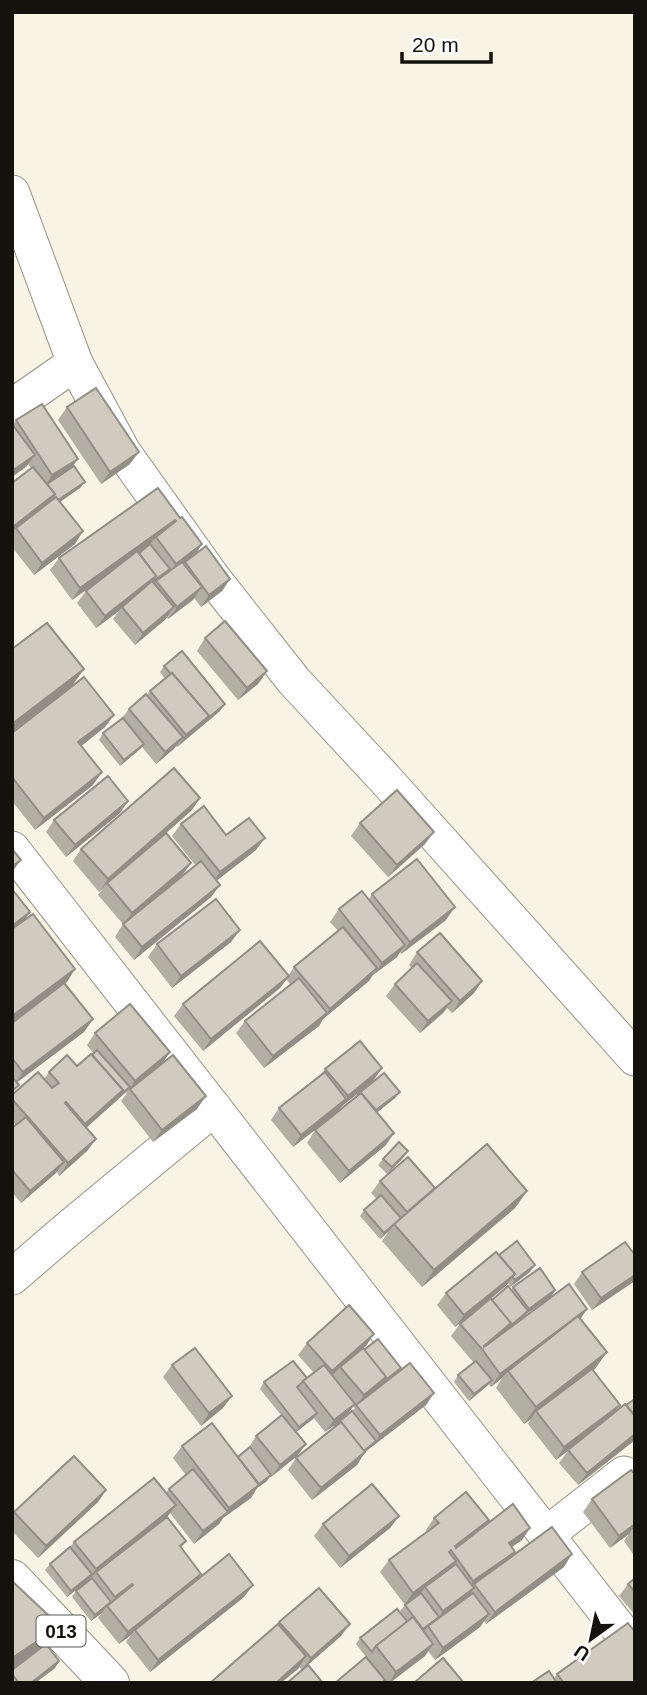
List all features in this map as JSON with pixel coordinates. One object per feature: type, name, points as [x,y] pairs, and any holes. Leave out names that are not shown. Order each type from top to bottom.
[{"type":"main road","name":"013","points":[[12,1579],[110,1683]]},
{"type":"street","points":[[12,193],[75,363],[123,452],[212,577],[294,681],[635,1058]]},
{"type":"street","points":[[12,408],[75,363]]},
{"type":"street","points":[[12,849],[635,1649]]},
{"type":"street","points":[[12,1277],[214,1108]]},
{"type":"street","points":[[546,1535],[624,1474]]},
{"type":"building","points":[[96,388],[139,452],[110,472],[67,407]]},
{"type":"building","points":[[42,404],[78,459],[52,475],[16,420]]},
{"type":"building","points":[[12,424],[35,455],[12,471]]},
{"type":"building","points":[[74,466],[85,482],[58,500],[56,497],[54,499],[55,494],[47,484]]},
{"type":"building","points":[[33,467],[55,494],[14,526],[12,483]]},
{"type":"building","points":[[158,488],[202,544],[176,564],[156,537],[175,520],[80,588],[59,558]]},
{"type":"building","points":[[56,497],[83,531],[42,563],[16,528]]},
{"type":"building","points":[[150,544],[170,569],[152,582],[156,576],[139,553]]},
{"type":"building","points":[[206,546],[230,579],[209,595],[185,562]]},
{"type":"building","points":[[137,551],[156,576],[105,616],[86,591]]},
{"type":"building","points":[[182,562],[202,587],[177,607],[156,581]]},
{"type":"building","points":[[152,581],[174,607],[143,633],[122,607]]},
{"type":"building","points":[[225,621],[267,671],[247,688],[205,638]]},
{"type":"building","points":[[47,623],[84,669],[12,724],[12,649]]},
{"type":"building","points":[[182,651],[225,704],[207,719],[209,716],[164,666]]},
{"type":"building","points":[[172,673],[209,716],[186,735],[150,691]]},
{"type":"building","points":[[84,677],[114,715],[78,742],[102,772],[44,818],[12,777],[12,733]]},
{"type":"building","points":[[146,694],[183,737],[165,752],[129,709]]},
{"type":"building","points":[[123,718],[144,744],[124,760],[103,733]]},
{"type":"building","points":[[174,768],[200,798],[108,879],[81,849]]},
{"type":"building","points":[[108,776],[128,801],[75,845],[54,820]]},
{"type":"building","points":[[397,790],[434,832],[397,865],[360,823]]},
{"type":"building","points":[[204,806],[226,835],[249,818],[265,838],[220,872],[181,824]]},
{"type":"building","points":[[166,833],[191,863],[132,913],[107,883]]},
{"type":"building","points":[[12,849],[21,860],[12,866]]},
{"type":"building","points":[[417,859],[455,907],[410,942],[372,894]]},
{"type":"building","points":[[201,861],[220,885],[142,947],[123,924]]},
{"type":"building","points":[[12,889],[30,912],[12,926]]},
{"type":"building","points":[[362,891],[405,945],[382,963],[339,909]]},
{"type":"building","points":[[216,899],[240,930],[181,976],[157,944]]},
{"type":"building","points":[[33,914],[75,969],[12,1016],[12,929]]},
{"type":"building","points":[[343,927],[377,968],[330,1009],[294,967]]},
{"type":"building","points":[[440,933],[482,981],[460,1001],[417,952]]},
{"type":"building","points":[[260,941],[289,976],[211,1039],[183,1004]]},
{"type":"building","points":[[417,963],[452,1001],[428,1021],[395,984]]},
{"type":"building","points":[[299,978],[327,1013],[273,1056],[245,1021]]},
{"type":"building","points":[[64,983],[93,1019],[23,1072],[12,1058],[12,1023]]},
{"type":"building","points":[[130,1004],[170,1052],[135,1081],[95,1033]]},
{"type":"building","points":[[360,1041],[382,1068],[348,1096],[325,1069]]},
{"type":"building","points":[[97,1050],[130,1087],[119,1096],[123,1090],[92,1055]]},
{"type":"building","points":[[91,1054],[123,1090],[85,1124],[65,1103],[96,1139],[68,1163],[12,1099],[12,1095],[38,1072],[52,1088],[59,1083],[49,1072],[67,1055],[77,1066]]},
{"type":"building","points":[[173,1055],[206,1096],[162,1130],[130,1089]]},
{"type":"building","points":[[325,1072],[346,1099],[301,1135],[279,1108]]},
{"type":"building","points":[[384,1073],[400,1092],[376,1110],[361,1093],[358,1094]]},
{"type":"building","points":[[12,1077],[19,1085],[12,1091]]},
{"type":"building","points":[[361,1093],[394,1133],[349,1171],[315,1130]]},
{"type":"building","points":[[26,1117],[64,1162],[30,1191],[12,1170],[12,1128]]},
{"type":"building","points":[[399,1142],[408,1151],[392,1167],[383,1159]]},
{"type":"building","points":[[487,1144],[527,1191],[434,1270],[394,1224]]},
{"type":"building","points":[[408,1157],[435,1188],[407,1212],[380,1181]]},
{"type":"building","points":[[381,1195],[401,1218],[384,1233],[364,1210]]},
{"type":"building","points":[[517,1241],[535,1265],[515,1280],[512,1277],[515,1274],[499,1255]]},
{"type":"building","points":[[625,1242],[635,1255],[635,1275],[601,1298],[582,1272]]},
{"type":"building","points":[[496,1252],[515,1274],[464,1315],[446,1293]]},
{"type":"building","points":[[540,1268],[555,1290],[529,1309],[513,1287]]},
{"type":"building","points":[[569,1284],[587,1309],[500,1374],[460,1324],[491,1298],[511,1323],[484,1347]]},
{"type":"building","points":[[508,1286],[528,1311],[507,1329],[511,1323],[492,1300]]},
{"type":"building","points":[[349,1305],[374,1334],[332,1371],[307,1343]]},
{"type":"building","points":[[578,1316],[607,1352],[536,1407],[508,1371]]},
{"type":"building","points":[[378,1339],[401,1368],[382,1383],[386,1377],[364,1350]]},
{"type":"building","points":[[195,1348],[232,1396],[209,1413],[172,1365]]},
{"type":"building","points":[[363,1348],[386,1377],[364,1395],[340,1367]]},
{"type":"building","points":[[293,1361],[307,1378],[297,1387],[317,1413],[299,1427],[264,1382]]},
{"type":"building","points":[[476,1361],[492,1380],[474,1394],[458,1375]]},
{"type":"building","points":[[410,1363],[434,1393],[380,1435],[356,1405]]},
{"type":"building","points":[[324,1365],[355,1404],[334,1420],[303,1381]]},
{"type":"building","points":[[592,1369],[620,1405],[564,1447],[536,1411]]},
{"type":"building","points":[[635,1399],[635,1416],[626,1405]]},
{"type":"building","points":[[625,1404],[635,1416],[635,1434],[587,1473],[568,1450]]},
{"type":"building","points":[[352,1411],[376,1441],[364,1451],[341,1422],[335,1425]]},
{"type":"building","points":[[282,1415],[306,1444],[280,1465],[256,1436]]},
{"type":"building","points":[[341,1422],[365,1452],[321,1488],[296,1458]]},
{"type":"building","points":[[212,1423],[259,1485],[229,1508],[182,1446]]},
{"type":"building","points":[[250,1447],[271,1475],[259,1484],[238,1457]]},
{"type":"building","points":[[74,1456],[106,1490],[46,1546],[14,1512]]},
{"type":"building","points":[[193,1469],[228,1512],[203,1531],[169,1489]]},
{"type":"building","points":[[631,1470],[635,1474],[635,1524],[619,1536],[592,1499]]},
{"type":"building","points":[[154,1478],[176,1505],[96,1569],[74,1542]]},
{"type":"building","points":[[372,1484],[399,1516],[349,1556],[323,1524]]},
{"type":"building","points":[[466,1492],[489,1520],[455,1546],[456,1548],[513,1504],[530,1528],[509,1543],[515,1552],[473,1581],[451,1550],[449,1552],[456,1561],[413,1593],[389,1560],[439,1523],[434,1518]]},
{"type":"building","points":[[167,1517],[186,1541],[180,1546],[201,1574],[128,1632],[107,1606],[133,1585],[115,1597],[96,1572]]},
{"type":"building","points":[[552,1527],[572,1554],[495,1612],[474,1584]]},
{"type":"building","points":[[70,1547],[92,1574],[71,1591],[50,1564]]},
{"type":"building","points":[[229,1554],[253,1585],[158,1660],[135,1630]]},
{"type":"building","points":[[456,1564],[474,1588],[443,1611],[425,1587]]},
{"type":"building","points":[[92,1578],[111,1602],[95,1615],[76,1591]]},
{"type":"building","points":[[635,1578],[635,1592],[628,1584]]},
{"type":"building","points":[[12,1581],[60,1626],[12,1658]]},
{"type":"building","points":[[319,1588],[350,1624],[311,1658],[279,1622]]},
{"type":"building","points":[[421,1593],[439,1617],[423,1629],[405,1605]]},
{"type":"building","points":[[473,1593],[489,1614],[443,1648],[428,1626]]},
{"type":"building","points":[[397,1609],[408,1622],[372,1652],[360,1638]]},
{"type":"building","points":[[413,1617],[433,1644],[396,1672],[376,1646]]},
{"type":"building","points":[[628,1623],[635,1632],[635,1683],[564,1683],[557,1674]]},
{"type":"building","points":[[278,1624],[306,1656],[276,1683],[210,1683]]},
{"type":"building","points":[[46,1644],[59,1661],[31,1683],[19,1683],[12,1670]]},
{"type":"building","points":[[366,1657],[385,1680],[382,1683],[335,1683]]},
{"type":"building","points":[[443,1658],[464,1683],[415,1682]]},
{"type":"building","points":[[308,1665],[323,1683],[287,1683]]},
{"type":"building","points":[[549,1671],[557,1683],[531,1683]]}]
